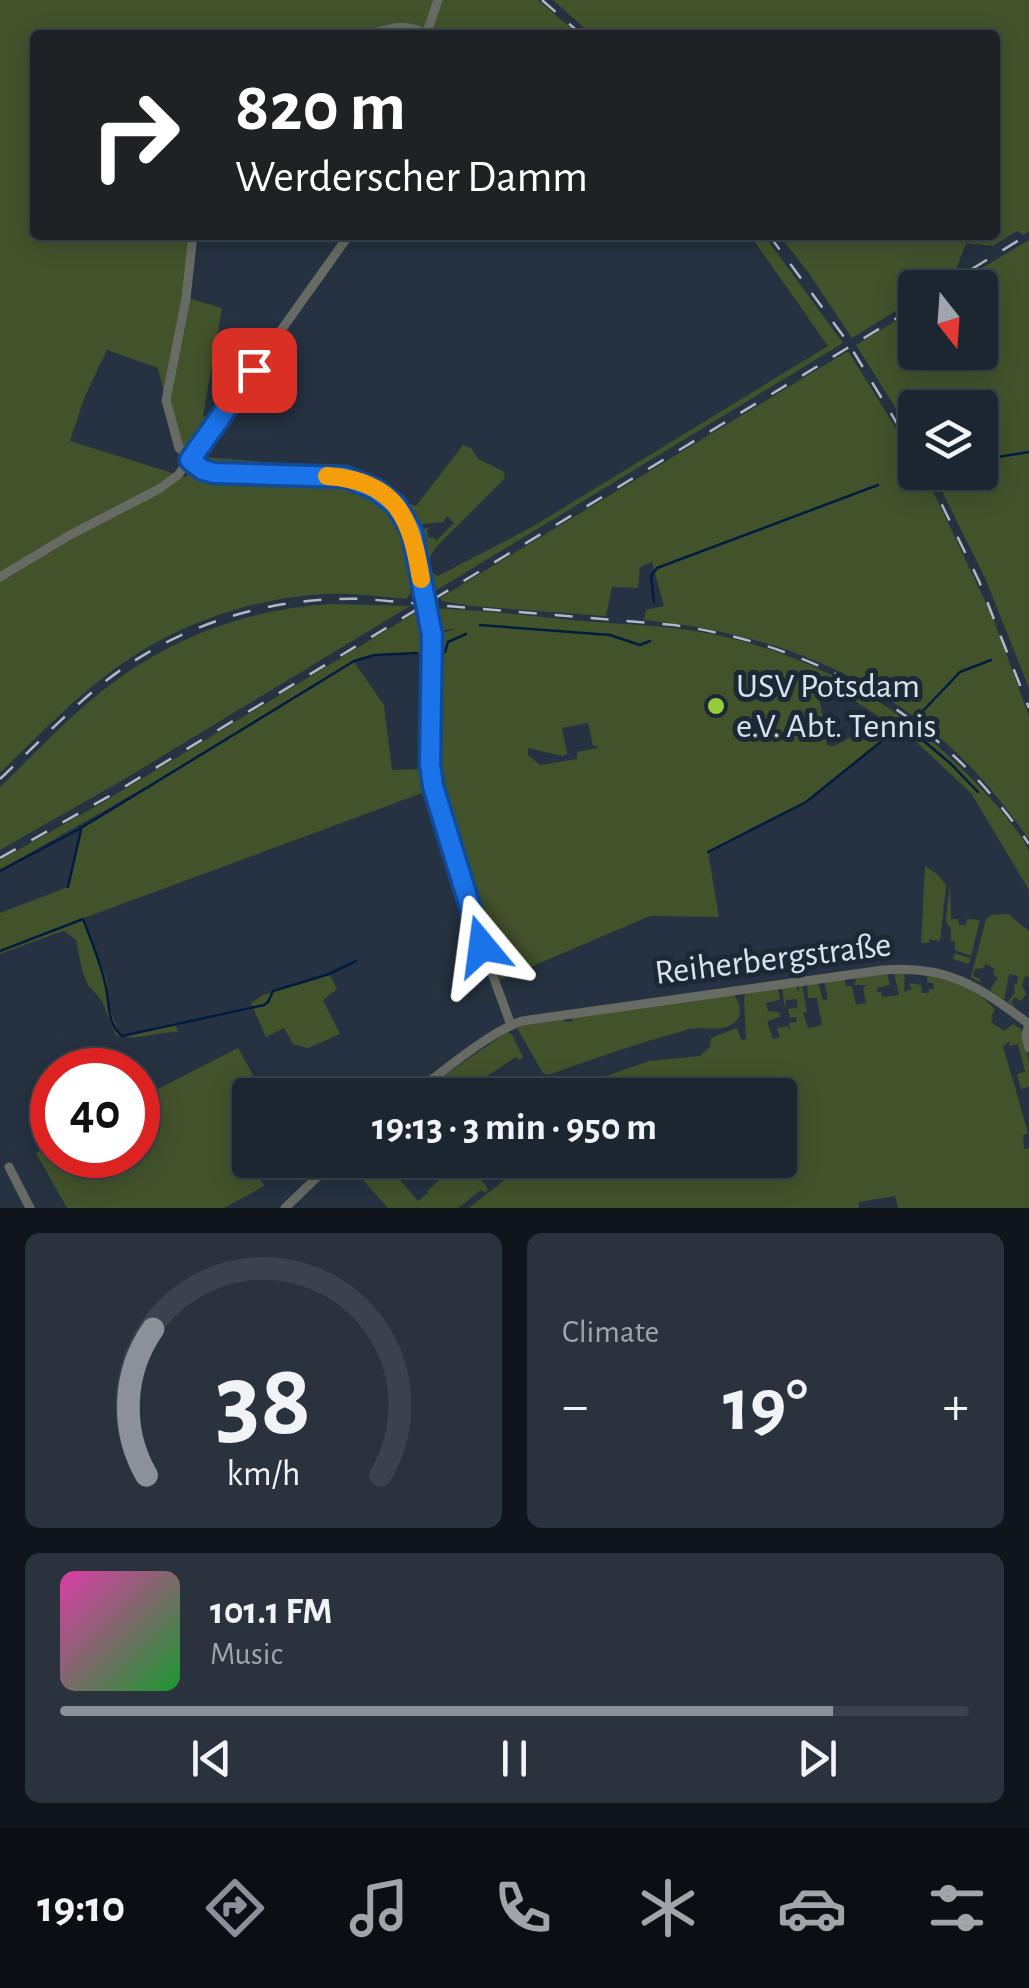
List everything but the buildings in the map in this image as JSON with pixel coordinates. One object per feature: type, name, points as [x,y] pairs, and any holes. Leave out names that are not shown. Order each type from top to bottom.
[{"type":"street","points":[[427,30],[438,0]]},
{"type":"street","points":[[388,30],[402,25],[415,30]]},
{"type":"street","points":[[192,240],[186,298],[166,400],[179,448],[203,470],[214,473],[345,477],[360,482],[387,497],[408,524],[415,545],[432,635],[433,786],[482,946],[512,1025],[436,1078]]},
{"type":"street","points":[[0,577],[173,480],[345,240]]},
{"type":"street","name":"Reiherbergstraße","points":[[512,1025],[760,986],[907,968],[966,981],[1029,1024]]},
{"type":"street","points":[[1029,1024],[1029,1048]]},
{"type":"street","points":[[8,1167],[30,1208]]},
{"type":"street","points":[[285,1208],[316,1178]]},
{"type":"green space","points":[[0,0],[538,0],[573,30],[30,30],[30,240],[193,240],[187,298],[222,308],[203,415],[216,425],[190,460],[174,433],[158,368],[107,350],[85,396],[70,441],[185,477],[204,457],[342,468],[374,475],[401,501],[416,506],[463,445],[471,448],[478,459],[503,471],[505,478],[436,547],[429,567],[438,576],[532,527],[828,346],[754,240],[768,240],[843,343],[427,596],[414,531],[431,527],[427,530],[428,538],[434,537],[436,541],[454,523],[447,516],[443,522],[412,525],[392,505],[408,528],[418,583],[406,599],[348,594],[299,596],[241,608],[185,628],[132,657],[94,685],[0,773]]},
{"type":"green space","points":[[553,0],[1029,0],[1029,231],[1024,235],[1017,231],[993,246],[966,243],[955,270],[898,270],[898,310],[852,338],[783,240],[1000,240],[1000,30],[586,30]]},
{"type":"green space","points":[[1029,240],[1029,688],[985,578],[941,490],[998,490],[998,390],[898,390],[898,412],[856,345],[898,319],[898,370],[998,370],[998,270],[979,270]]},
{"type":"green space","points":[[848,351],[898,432],[898,490],[932,490],[993,618],[1029,716],[1029,840],[992,791],[953,749],[910,714],[863,684],[813,660],[760,642],[704,628],[644,620],[646,610],[664,606],[652,562],[640,567],[638,588],[612,587],[606,616],[472,606],[440,598]]},
{"type":"green space","points":[[331,604],[410,606],[0,850],[0,787],[71,718],[122,676],[206,631],[267,613]]},
{"type":"green space","points":[[423,608],[429,653],[375,655],[354,662],[384,705],[392,770],[426,769],[480,946],[473,948],[425,792],[84,918],[107,981],[109,1007],[119,1033],[125,1035],[175,1023],[178,1032],[130,1037],[116,1035],[102,1001],[88,985],[76,940],[64,931],[0,954],[0,913],[68,887],[81,828],[186,764],[0,870],[0,860],[100,804]]},
{"type":"green space","points":[[429,608],[695,631],[769,649],[805,663],[904,719],[969,776],[1025,844],[1029,852],[1029,890],[971,793],[911,737],[887,721],[891,728],[885,734],[889,739],[806,802],[708,852],[719,917],[650,916],[500,980],[439,786],[439,758],[433,755],[436,635],[458,628],[434,632]],"holes":[[[816,680],[846,695],[884,720],[834,746],[827,745]],[[588,723],[593,746],[597,748],[577,752],[577,759],[540,765],[528,755],[528,748],[567,754],[562,728]]]},
{"type":"green space","points":[[925,866],[946,885],[940,941],[929,939],[929,943],[921,943]]},
{"type":"green space","points":[[950,886],[951,919],[958,919],[959,925],[966,925],[967,919],[980,920],[971,956],[955,950],[948,926]]},
{"type":"green space","points":[[1008,914],[1029,931],[1029,977],[1025,976],[1022,985],[1026,994],[1021,1001],[1015,997],[1011,1002],[1016,1008],[1008,1002],[1015,993],[1018,976],[1009,974],[1004,1000],[990,990],[998,978],[993,974],[995,969],[986,964],[975,969],[973,976],[981,979],[979,982],[971,977],[986,919]]},
{"type":"green space","points":[[955,953],[971,956],[969,964],[953,959]]},
{"type":"green space","points":[[905,971],[904,992],[912,989],[909,983],[921,985],[922,993],[929,993],[929,989],[934,989],[933,983],[927,982],[927,973],[942,976],[984,999],[995,1010],[991,1022],[1004,1031],[1013,1024],[1021,1029],[1029,1061],[1029,1087],[1021,1089],[1017,1074],[1025,1072],[1018,1044],[1009,1046],[1010,1041],[1003,1046],[1028,1133],[1023,1135],[1024,1149],[1029,1148],[1029,1208],[898,1208],[895,1196],[859,1202],[859,1208],[469,1208],[507,1178],[797,1178],[797,1078],[601,1078],[649,1061],[700,1056],[710,1047],[711,1038],[737,1028],[741,1040],[746,1039],[746,992],[778,988],[780,1000],[766,1003],[768,1011],[779,1012],[780,1017],[767,1021],[773,1039],[780,1037],[777,1028],[788,1026],[790,1033],[789,1023],[797,1022],[796,1017],[790,1018],[788,1009],[798,1008],[797,999],[786,1000],[785,1009],[782,987],[796,985],[799,993],[802,984],[808,1028],[822,1025],[817,998],[808,998],[807,984],[818,982],[823,1000],[828,999],[824,981],[844,978],[846,986],[852,986],[856,1005],[866,1003],[863,988],[867,985],[855,985],[856,977],[887,973],[890,985],[877,988],[877,992],[882,997],[899,995],[894,972]]},
{"type":"green space","points":[[330,975],[337,989],[323,1000],[340,1034],[308,1048],[293,1044],[284,1028],[266,1037],[251,1003],[263,995]]},
{"type":"green space","points":[[733,994],[740,1011],[738,1019],[730,1025],[690,1029],[548,1075],[543,1073],[517,1028],[563,1018],[565,1022],[573,1021],[572,1017]]},
{"type":"green space","points":[[507,1032],[523,1057],[516,1057],[488,1078],[441,1078]]},
{"type":"green space","points":[[238,1048],[255,1078],[232,1078],[232,1178],[259,1178],[264,1186],[224,1208],[67,1208],[50,1178],[160,1178],[160,1088]]},
{"type":"green space","points":[[361,1178],[398,1178],[418,1201],[438,1181],[436,1178],[480,1178],[488,1189],[458,1208],[388,1208]]},
{"type":"waterway","points":[[998,457],[1029,452]]},
{"type":"waterway","points":[[654,602],[651,576],[657,568],[878,485]]},
{"type":"waterway","points":[[480,625],[610,635],[640,645],[650,641]]},
{"type":"waterway","points":[[445,652],[448,642],[466,634]]},
{"type":"waterway","points":[[0,871],[81,828],[354,661],[375,655],[417,653]]},
{"type":"waterway","points":[[920,714],[960,672],[991,660]]},
{"type":"waterway","points":[[912,731],[978,792]]},
{"type":"waterway","points":[[708,852],[806,802],[883,740],[903,734]]},
{"type":"waterway","points":[[68,887],[81,830]]},
{"type":"waterway","points":[[0,951],[83,919],[103,975],[111,1018],[122,1036],[264,1005],[273,991],[329,974],[356,961]]},
{"type":"railway","points":[[542,0],[576,30]]},
{"type":"railway","points":[[970,270],[1029,234]]},
{"type":"railway","points":[[773,240],[847,341],[898,425]]},
{"type":"railway","points":[[0,858],[111,795],[898,317]]},
{"type":"railway","points":[[935,490],[979,581],[1029,708]]},
{"type":"railway","points":[[0,779],[107,680],[165,643],[262,608],[330,599],[365,599],[674,625],[729,635],[780,651],[876,696],[919,726],[959,760],[1029,844]]},
{"type":"slow traffic","points":[[327,476],[360,482],[396,505],[410,528],[421,579]]},
{"type":"place","name":"USV Potsdam e.V. Abt. Tennis","points":[[716,706]]},
{"type":"route","points":[[254,370],[190,460],[214,473],[345,477],[382,493],[396,505],[408,524],[432,635],[433,786],[482,946]]}]
